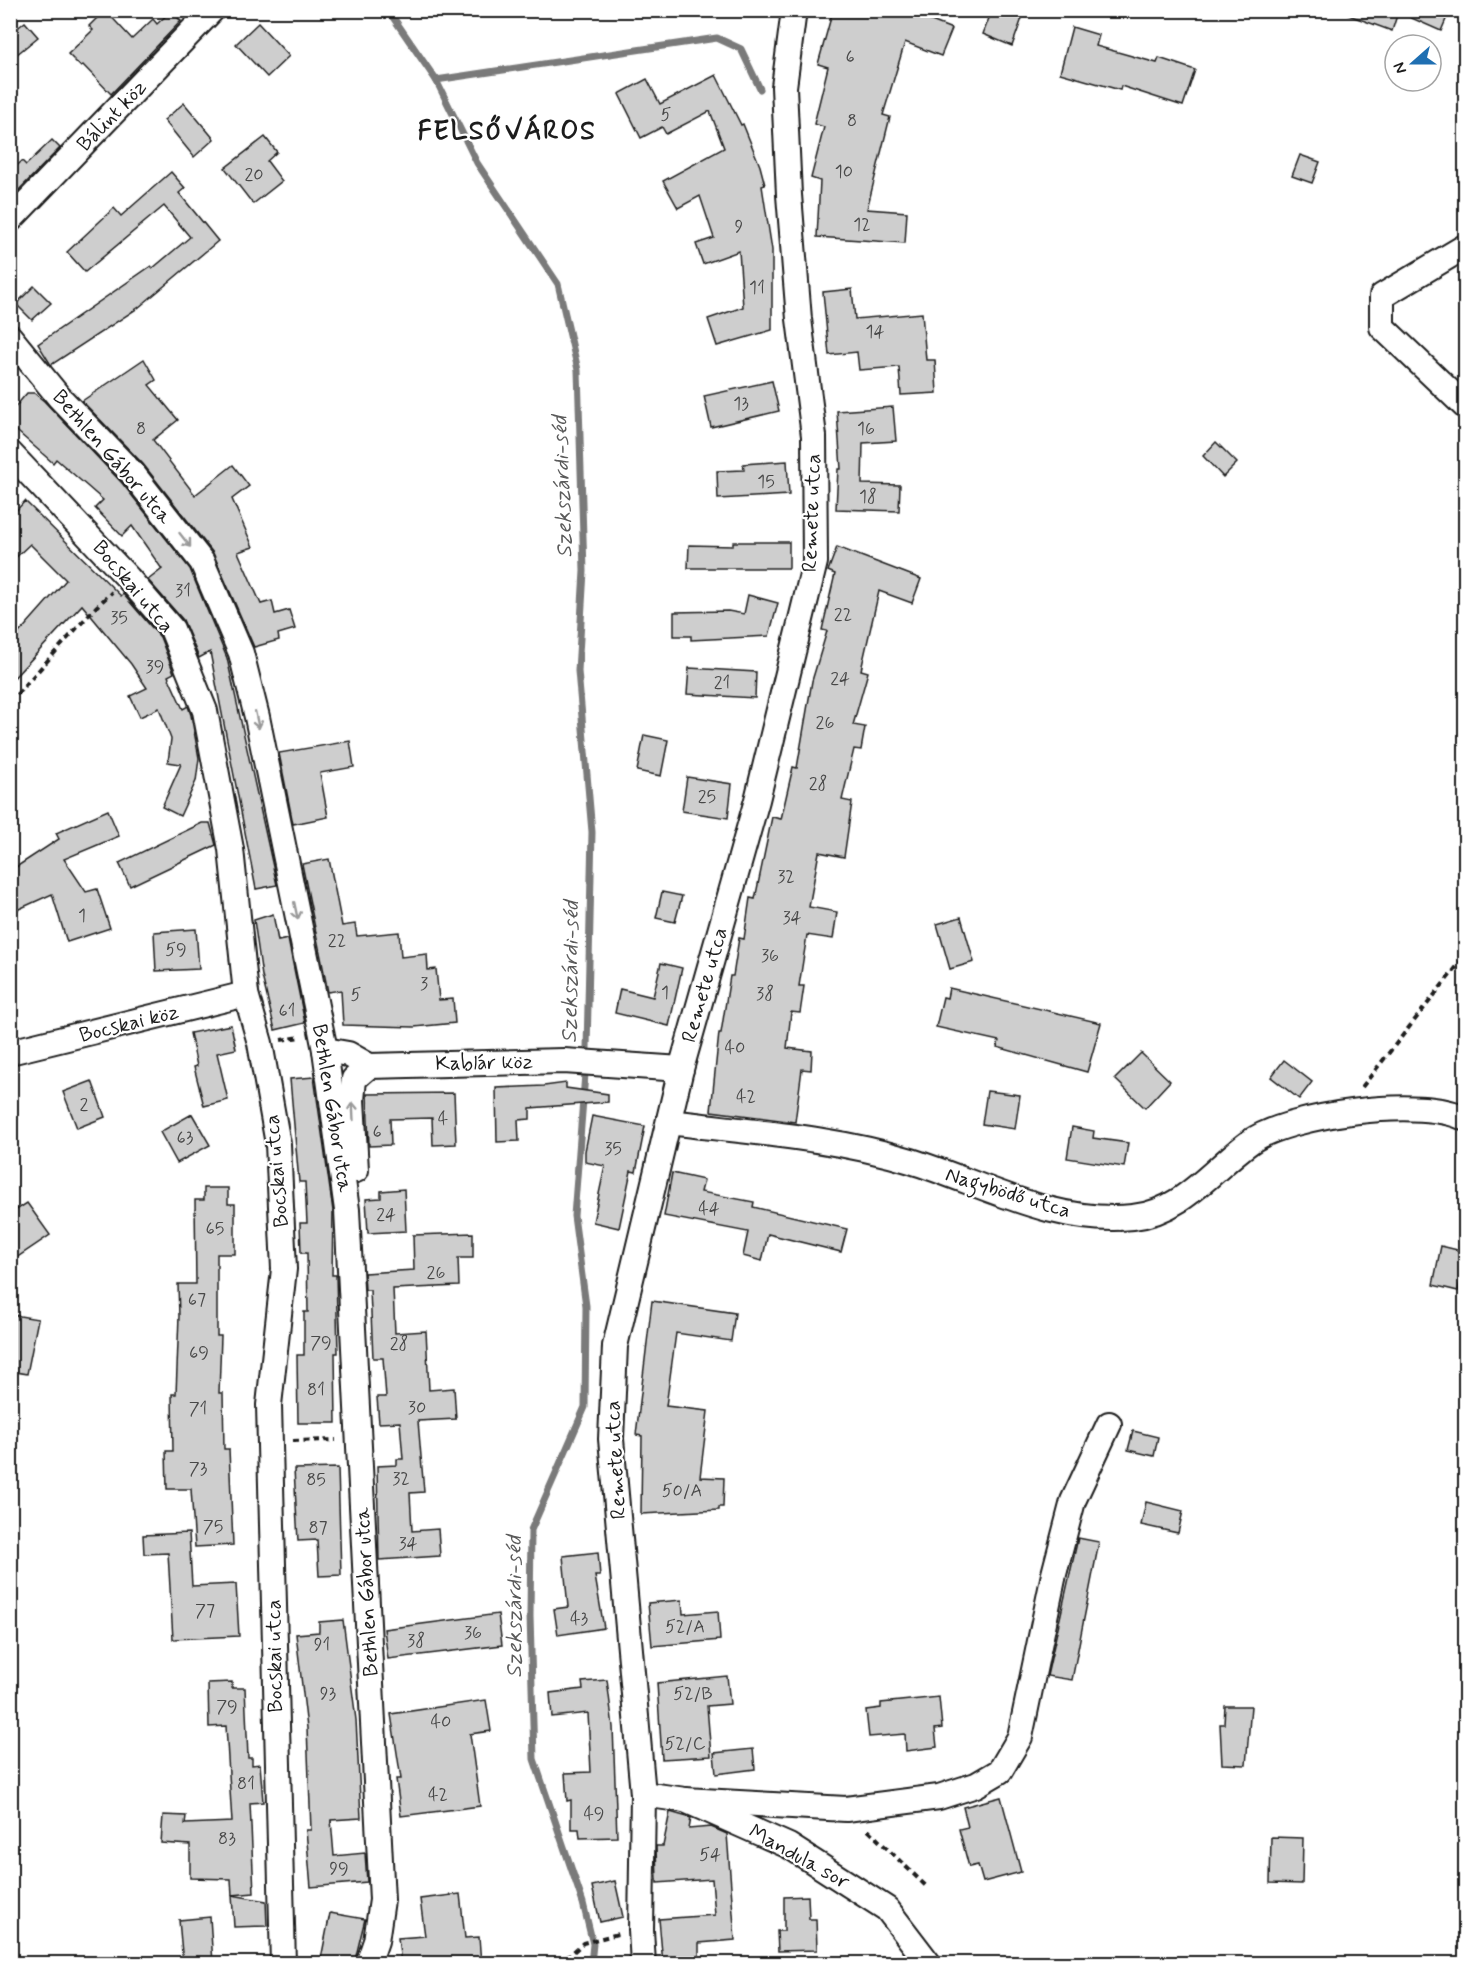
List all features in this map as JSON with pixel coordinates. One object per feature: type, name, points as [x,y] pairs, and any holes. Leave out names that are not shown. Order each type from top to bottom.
[{"type":"street","name":"Bálint köz","points":[[10,220],[212,10]]},
{"type":"street","name":"Remete utca","points":[[644,1964],[641,1930],[643,1794],[611,1439],[615,1346],[681,1069],[757,800],[815,562],[814,436],[798,308],[789,195],[784,87],[794,10]]},
{"type":"street","points":[[1466,246],[1382,296],[1382,327],[1466,407]]},
{"type":"street","name":"Bethlen Gábor utca","points":[[10,337],[59,397],[133,474],[202,562],[241,653],[246,675],[323,1042],[347,1210],[382,1900],[376,1941],[368,1964]]},
{"type":"street","name":"Bocskai utca","points":[[10,453],[129,578],[172,629],[205,711],[231,849],[246,994],[260,1043],[278,1144],[284,1269],[269,1405],[283,1964]]},
{"type":"street","name":"Bocskai köz","points":[[10,1052],[246,994]]},
{"type":"street","name":"Kablár köz","points":[[323,1042],[369,1066],[564,1061],[681,1069]]},
{"type":"street","points":[[347,1210],[356,1173],[352,1100],[354,1079],[369,1066]]},
{"type":"street","name":"Nagybödő utca","points":[[669,1122],[824,1141],[910,1161],[986,1190],[1069,1215],[1134,1217],[1179,1201],[1251,1141],[1280,1128],[1341,1114],[1418,1108],[1466,1119]]},
{"type":"street","points":[[685,1800],[846,1809],[939,1797],[976,1785],[1000,1771],[1020,1737],[1054,1574],[1073,1501],[1109,1424]]},
{"type":"street","name":"Mandula sor","points":[[643,1794],[685,1800],[789,1846],[887,1909],[929,1964]]},
{"type":"path","points":[[10,702],[96,607],[129,578]]},
{"type":"path","points":[[1341,1114],[1466,956]]},
{"type":"path","points":[[260,1043],[323,1042]]},
{"type":"path","points":[[290,1441],[324,1440]]},
{"type":"path","points":[[846,1809],[928,1888]]},
{"type":"path","points":[[524,1964],[559,1960],[569,1956],[583,1943],[607,1936]]},
{"type":"building","points":[[105,10],[132,39],[153,19],[157,24],[171,11],[181,21],[111,94],[83,65],[81,67],[68,54],[93,30],[89,26]]},
{"type":"building","points":[[833,10],[903,10],[952,29],[941,56],[905,42],[883,115],[890,117],[867,209],[907,212],[905,243],[817,237],[820,181],[811,178],[824,127],[814,124],[828,67],[818,64]]},
{"type":"building","points":[[992,10],[1025,10],[1012,46],[983,34]]},
{"type":"building","points":[[1343,10],[1450,10],[1441,31],[1398,12],[1392,31],[1343,13]]},
{"type":"building","points":[[25,22],[38,37],[10,60],[10,34]]},
{"type":"building","points":[[258,23],[289,56],[267,77],[236,44]]},
{"type":"building","points":[[1072,27],[1099,35],[1096,46],[1157,63],[1159,58],[1195,70],[1183,106],[1121,86],[1120,90],[1060,73]]},
{"type":"building","points":[[716,75],[741,125],[743,124],[760,166],[765,185],[762,186],[772,250],[772,330],[717,346],[708,319],[743,307],[739,251],[703,264],[696,244],[714,238],[700,196],[678,208],[663,181],[724,148],[710,111],[666,134],[662,127],[641,138],[619,94],[647,79],[660,104]]},
{"type":"building","points":[[184,103],[214,139],[194,157],[164,120]]},
{"type":"building","points":[[265,137],[277,152],[267,161],[282,181],[253,204],[225,168]]},
{"type":"building","points":[[52,140],[60,148],[10,199],[10,172],[22,161],[26,165]]},
{"type":"building","points":[[1300,155],[1320,162],[1312,183],[1292,176]]},
{"type":"building","points":[[171,172],[185,188],[179,193],[218,241],[138,308],[51,365],[38,344],[151,266],[153,268],[190,237],[164,206],[85,272],[67,252],[114,208],[121,216]]},
{"type":"building","points":[[34,286],[51,303],[32,320],[16,304]]},
{"type":"building","points":[[852,289],[855,319],[922,313],[926,360],[935,360],[937,393],[901,395],[899,367],[859,370],[857,352],[829,355],[823,292]]},
{"type":"building","points":[[144,359],[156,380],[149,385],[178,420],[153,440],[195,495],[233,465],[249,486],[232,499],[253,547],[238,552],[261,604],[272,601],[275,614],[289,610],[295,629],[278,634],[279,640],[254,647],[213,553],[143,464],[82,401]]},
{"type":"building","points":[[772,381],[779,411],[711,427],[704,396]]},
{"type":"building","points":[[27,393],[34,393],[44,401],[122,483],[190,569],[227,658],[277,885],[256,889],[210,652],[199,658],[183,620],[148,580],[162,569],[132,526],[122,536],[95,508],[103,500],[56,459],[53,463],[10,425],[10,413]]},
{"type":"building","points":[[893,407],[896,441],[863,443],[862,484],[900,485],[899,511],[836,509],[838,469],[841,469],[837,411]]},
{"type":"building","points":[[1216,442],[1237,463],[1223,477],[1203,456]]},
{"type":"building","points":[[787,461],[789,495],[718,499],[717,471],[744,470],[743,464]]},
{"type":"building","points":[[25,501],[121,596],[123,594],[160,637],[174,673],[168,676],[183,709],[188,706],[191,715],[199,758],[196,781],[180,816],[162,807],[181,764],[168,762],[171,739],[159,708],[140,717],[130,696],[147,688],[131,664],[82,605],[10,682],[10,643],[66,580],[30,544],[10,563],[11,516]]},
{"type":"building","points":[[733,542],[789,542],[789,568],[688,568],[689,545],[733,546]]},
{"type":"building","points":[[837,547],[921,579],[912,603],[879,591],[861,670],[868,672],[853,725],[865,727],[861,750],[854,749],[842,800],[852,802],[844,857],[819,852],[809,907],[837,912],[833,939],[807,935],[799,986],[804,986],[800,1013],[791,1012],[787,1048],[812,1051],[811,1070],[802,1069],[795,1122],[711,1111],[719,1033],[721,1033],[730,976],[733,976],[739,938],[744,939],[750,898],[755,899],[772,817],[781,819],[793,767],[797,768],[812,681],[827,631],[822,630],[835,574],[828,571]]},
{"type":"building","points":[[748,595],[778,603],[769,636],[691,640],[691,636],[674,636],[674,612],[728,611],[744,614]]},
{"type":"building","points":[[689,668],[756,672],[755,698],[687,694]]},
{"type":"building","points":[[644,735],[668,740],[661,776],[637,771]]},
{"type":"building","points":[[350,741],[354,767],[320,773],[328,817],[293,824],[279,753]]},
{"type":"building","points":[[687,777],[732,784],[728,818],[682,811]]},
{"type":"building","points":[[108,810],[119,836],[64,859],[86,892],[97,889],[110,928],[67,942],[52,894],[10,913],[10,871],[59,839],[56,833]]},
{"type":"building","points":[[202,823],[210,823],[216,845],[130,886],[119,863]]},
{"type":"building","points":[[329,859],[342,926],[355,924],[357,936],[399,932],[401,957],[427,954],[428,970],[436,969],[439,1000],[453,999],[455,1023],[414,1027],[343,1025],[341,990],[328,992],[302,864]]},
{"type":"building","points":[[662,892],[682,896],[675,922],[656,918]]},
{"type":"building","points":[[273,914],[278,941],[288,939],[305,1023],[275,1030],[262,976],[254,920]]},
{"type":"building","points":[[961,917],[974,962],[950,969],[937,924]]},
{"type":"building","points":[[196,929],[199,969],[156,971],[154,932]]},
{"type":"building","points":[[661,963],[682,968],[669,1026],[615,1013],[620,989],[653,997]]},
{"type":"building","points":[[949,988],[1101,1023],[1087,1072],[997,1047],[999,1041],[936,1027],[943,997],[947,998]]},
{"type":"building","points":[[231,1025],[236,1049],[217,1053],[228,1100],[204,1106],[194,1067],[197,1066],[190,1033]]},
{"type":"building","points":[[1141,1053],[1170,1081],[1145,1108],[1115,1079]]},
{"type":"building","points":[[1284,1060],[1312,1082],[1299,1099],[1271,1077]]},
{"type":"building","points":[[314,1077],[333,1211],[332,1275],[336,1275],[338,1353],[335,1353],[336,1423],[298,1423],[297,1355],[304,1355],[304,1312],[308,1312],[307,1253],[301,1253],[300,1223],[307,1223],[305,1182],[299,1182],[290,1079]]},
{"type":"building","points":[[92,1081],[105,1117],[77,1128],[63,1092]]},
{"type":"building","points":[[566,1083],[566,1088],[608,1094],[608,1102],[530,1108],[530,1119],[518,1120],[519,1141],[497,1142],[496,1088]]},
{"type":"building","points":[[987,1091],[1020,1095],[1015,1129],[982,1124]]},
{"type":"building","points":[[454,1093],[456,1144],[433,1145],[432,1118],[390,1119],[391,1145],[369,1146],[367,1094]]},
{"type":"building","points":[[192,1114],[210,1145],[177,1163],[160,1132]]},
{"type":"building","points":[[592,1116],[645,1126],[636,1172],[631,1171],[619,1228],[593,1222],[605,1166],[585,1162]]},
{"type":"building","points":[[1072,1127],[1094,1131],[1093,1138],[1128,1143],[1124,1167],[1067,1158]]},
{"type":"building","points":[[672,1173],[704,1180],[701,1192],[754,1202],[753,1207],[847,1229],[841,1252],[768,1234],[762,1261],[743,1256],[748,1232],[664,1216]]},
{"type":"building","points":[[204,1188],[228,1188],[228,1204],[235,1204],[235,1254],[217,1254],[217,1336],[221,1336],[219,1393],[223,1393],[224,1449],[229,1449],[233,1545],[195,1547],[191,1489],[167,1489],[166,1451],[173,1451],[172,1394],[176,1394],[178,1284],[196,1284],[195,1200],[204,1200]]},
{"type":"building","points":[[404,1189],[406,1231],[368,1233],[366,1199],[381,1198],[381,1191]]},
{"type":"building","points":[[27,1203],[50,1235],[10,1262],[10,1214]]},
{"type":"building","points":[[473,1233],[473,1258],[458,1258],[459,1286],[393,1289],[395,1333],[426,1331],[429,1390],[454,1388],[456,1419],[418,1421],[424,1492],[410,1493],[412,1531],[438,1529],[440,1556],[379,1560],[377,1466],[397,1465],[397,1459],[403,1459],[400,1422],[379,1423],[377,1397],[386,1397],[383,1358],[373,1358],[370,1290],[365,1290],[364,1273],[414,1270],[413,1235]]},
{"type":"building","points":[[1441,1246],[1466,1252],[1458,1291],[1433,1285]]},
{"type":"building","points":[[652,1301],[735,1313],[731,1341],[676,1333],[666,1406],[708,1411],[700,1477],[724,1478],[723,1507],[719,1507],[719,1510],[641,1514],[642,1436],[636,1435]]},
{"type":"building","points":[[14,1315],[38,1319],[27,1374],[10,1371],[10,1331]]},
{"type":"building","points":[[1133,1431],[1158,1437],[1154,1456],[1128,1450]]},
{"type":"building","points":[[338,1468],[341,1575],[319,1576],[317,1540],[298,1541],[294,1469]]},
{"type":"building","points":[[1146,1502],[1183,1511],[1178,1533],[1141,1525]]},
{"type":"building","points":[[189,1533],[192,1586],[236,1584],[239,1636],[173,1639],[168,1553],[144,1554],[143,1535]]},
{"type":"building","points":[[1078,1538],[1099,1542],[1072,1680],[1047,1676]]},
{"type":"building","points":[[598,1552],[600,1576],[595,1576],[604,1628],[558,1635],[554,1609],[568,1607],[563,1556]]},
{"type":"building","points":[[682,1600],[683,1614],[718,1611],[720,1640],[652,1646],[648,1603]]},
{"type":"building","points":[[498,1614],[502,1645],[388,1659],[384,1629]]},
{"type":"building","points":[[343,1620],[356,1720],[361,1818],[331,1820],[334,1856],[365,1853],[367,1882],[311,1887],[306,1830],[311,1830],[307,1728],[296,1634],[319,1632],[319,1622]]},
{"type":"building","points":[[727,1676],[730,1704],[707,1706],[711,1756],[662,1759],[657,1683]]},
{"type":"building","points":[[607,1680],[613,1727],[617,1837],[580,1838],[579,1829],[571,1829],[571,1800],[567,1801],[565,1773],[591,1772],[588,1713],[552,1717],[550,1693],[583,1689],[582,1682]]},
{"type":"building","points":[[232,1682],[232,1688],[245,1688],[248,1758],[252,1758],[252,1765],[260,1764],[263,1802],[250,1803],[254,1893],[232,1895],[231,1879],[190,1878],[190,1845],[161,1843],[163,1815],[186,1816],[185,1824],[232,1822],[226,1726],[209,1727],[208,1683]]},
{"type":"building","points":[[939,1697],[942,1728],[935,1729],[937,1747],[906,1751],[905,1734],[869,1737],[866,1710],[881,1708],[881,1703]]},
{"type":"building","points":[[486,1700],[491,1731],[470,1734],[480,1806],[401,1816],[396,1779],[401,1779],[391,1714]]},
{"type":"building","points":[[1225,1706],[1251,1706],[1246,1765],[1222,1764],[1220,1724],[1224,1724]]},
{"type":"building","points":[[753,1749],[755,1769],[716,1774],[714,1753]]},
{"type":"building","points":[[1001,1797],[1021,1872],[983,1882],[978,1865],[969,1867],[959,1829],[968,1827],[963,1807]]},
{"type":"building","points":[[670,1812],[691,1818],[689,1829],[711,1827],[727,1834],[735,1940],[699,1943],[699,1964],[663,1964],[659,1919],[715,1915],[712,1879],[657,1883],[656,1846],[663,1846]]},
{"type":"building","points":[[1271,1837],[1303,1838],[1302,1884],[1270,1883]]},
{"type":"building","points":[[615,1881],[623,1917],[600,1922],[592,1886]]},
{"type":"building","points":[[460,1894],[465,1938],[479,1937],[481,1964],[401,1964],[398,1938],[425,1936],[420,1899]]},
{"type":"building","points":[[232,1895],[266,1901],[267,1926],[234,1927]]},
{"type":"building","points":[[808,1896],[809,1919],[816,1919],[817,1950],[778,1951],[777,1931],[784,1931],[784,1897]]},
{"type":"building","points":[[330,1913],[365,1919],[354,1964],[320,1964]]},
{"type":"building","points":[[210,1917],[213,1964],[183,1964],[179,1920]]},
{"type":"waterway","name":"Szekszárdi-séd","points":[[388,10],[436,80],[477,163],[558,284],[578,370],[584,571],[578,671],[592,832],[587,1048],[574,1216],[586,1306],[585,1407],[531,1530],[530,1616],[534,1759],[583,1903],[593,1944],[591,1964]]},
{"type":"waterway","points":[[436,80],[717,38],[741,49],[760,89]]},
{"type":"district","name":"FELSŐVÁROS","points":[[507,131]]}]
